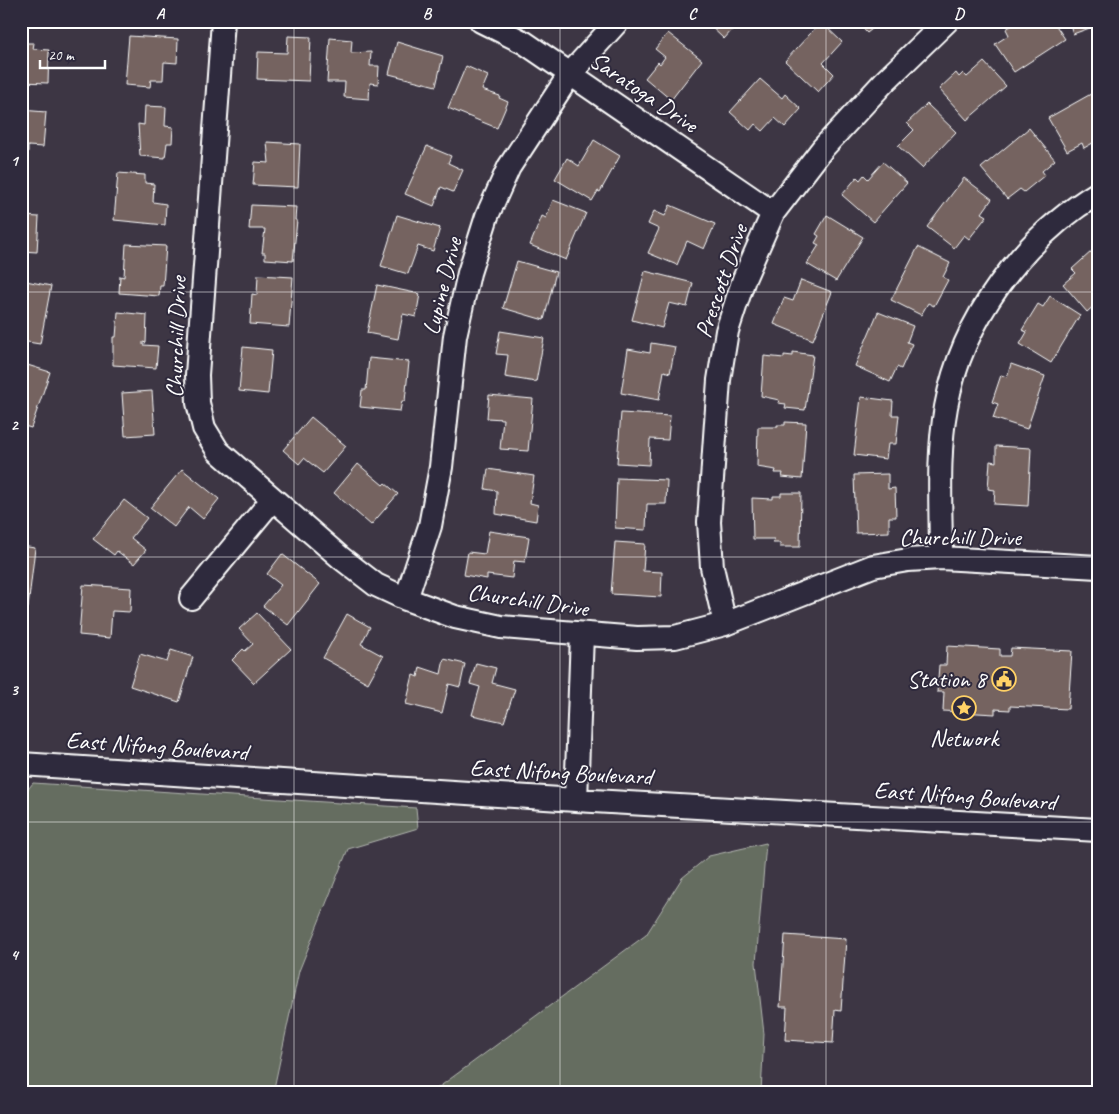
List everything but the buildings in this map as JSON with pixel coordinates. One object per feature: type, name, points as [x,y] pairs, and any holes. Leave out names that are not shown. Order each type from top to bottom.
[{"type":"street","name":"Churchill Drive","points":[[223,21],[197,375],[198,403],[204,428],[218,450],[272,500],[376,585],[406,599],[455,617],[501,626],[637,638],[675,637],[726,624],[873,566],[908,560],[941,558],[1098,567]]},
{"type":"street","name":"Saratoga Drive","points":[[481,21],[525,43],[773,213]]},
{"type":"street","name":"Lupine Drive","points":[[406,599],[430,526],[442,467],[454,336],[469,273],[487,216],[509,167],[570,74],[618,21]]},
{"type":"street","name":"Prescott Drive","points":[[726,624],[712,567],[709,522],[719,380],[727,332],[744,279],[773,213],[823,148],[884,82],[947,21]]},
{"type":"street","points":[[941,558],[940,455],[946,405],[963,351],[986,305],[1018,258],[1070,209],[1098,193]]},
{"type":"street","points":[[191,598],[272,500]]},
{"type":"street","points":[[576,800],[582,634]]},
{"type":"street","name":"East Nifong Boulevard","points":[[21,764],[576,800],[1098,830]]},
{"type":"green space","points":[[33,783],[416,808],[418,828],[348,849],[299,971],[273,1093],[21,1093],[21,798]]},
{"type":"green space","points":[[766,843],[756,963],[764,1034],[761,1093],[431,1093],[646,935],[682,878],[709,856]]},
{"type":"place","name":"Station 8","points":[[1004,679]]},
{"type":"place","name":"Network","points":[[964,708]]}]
